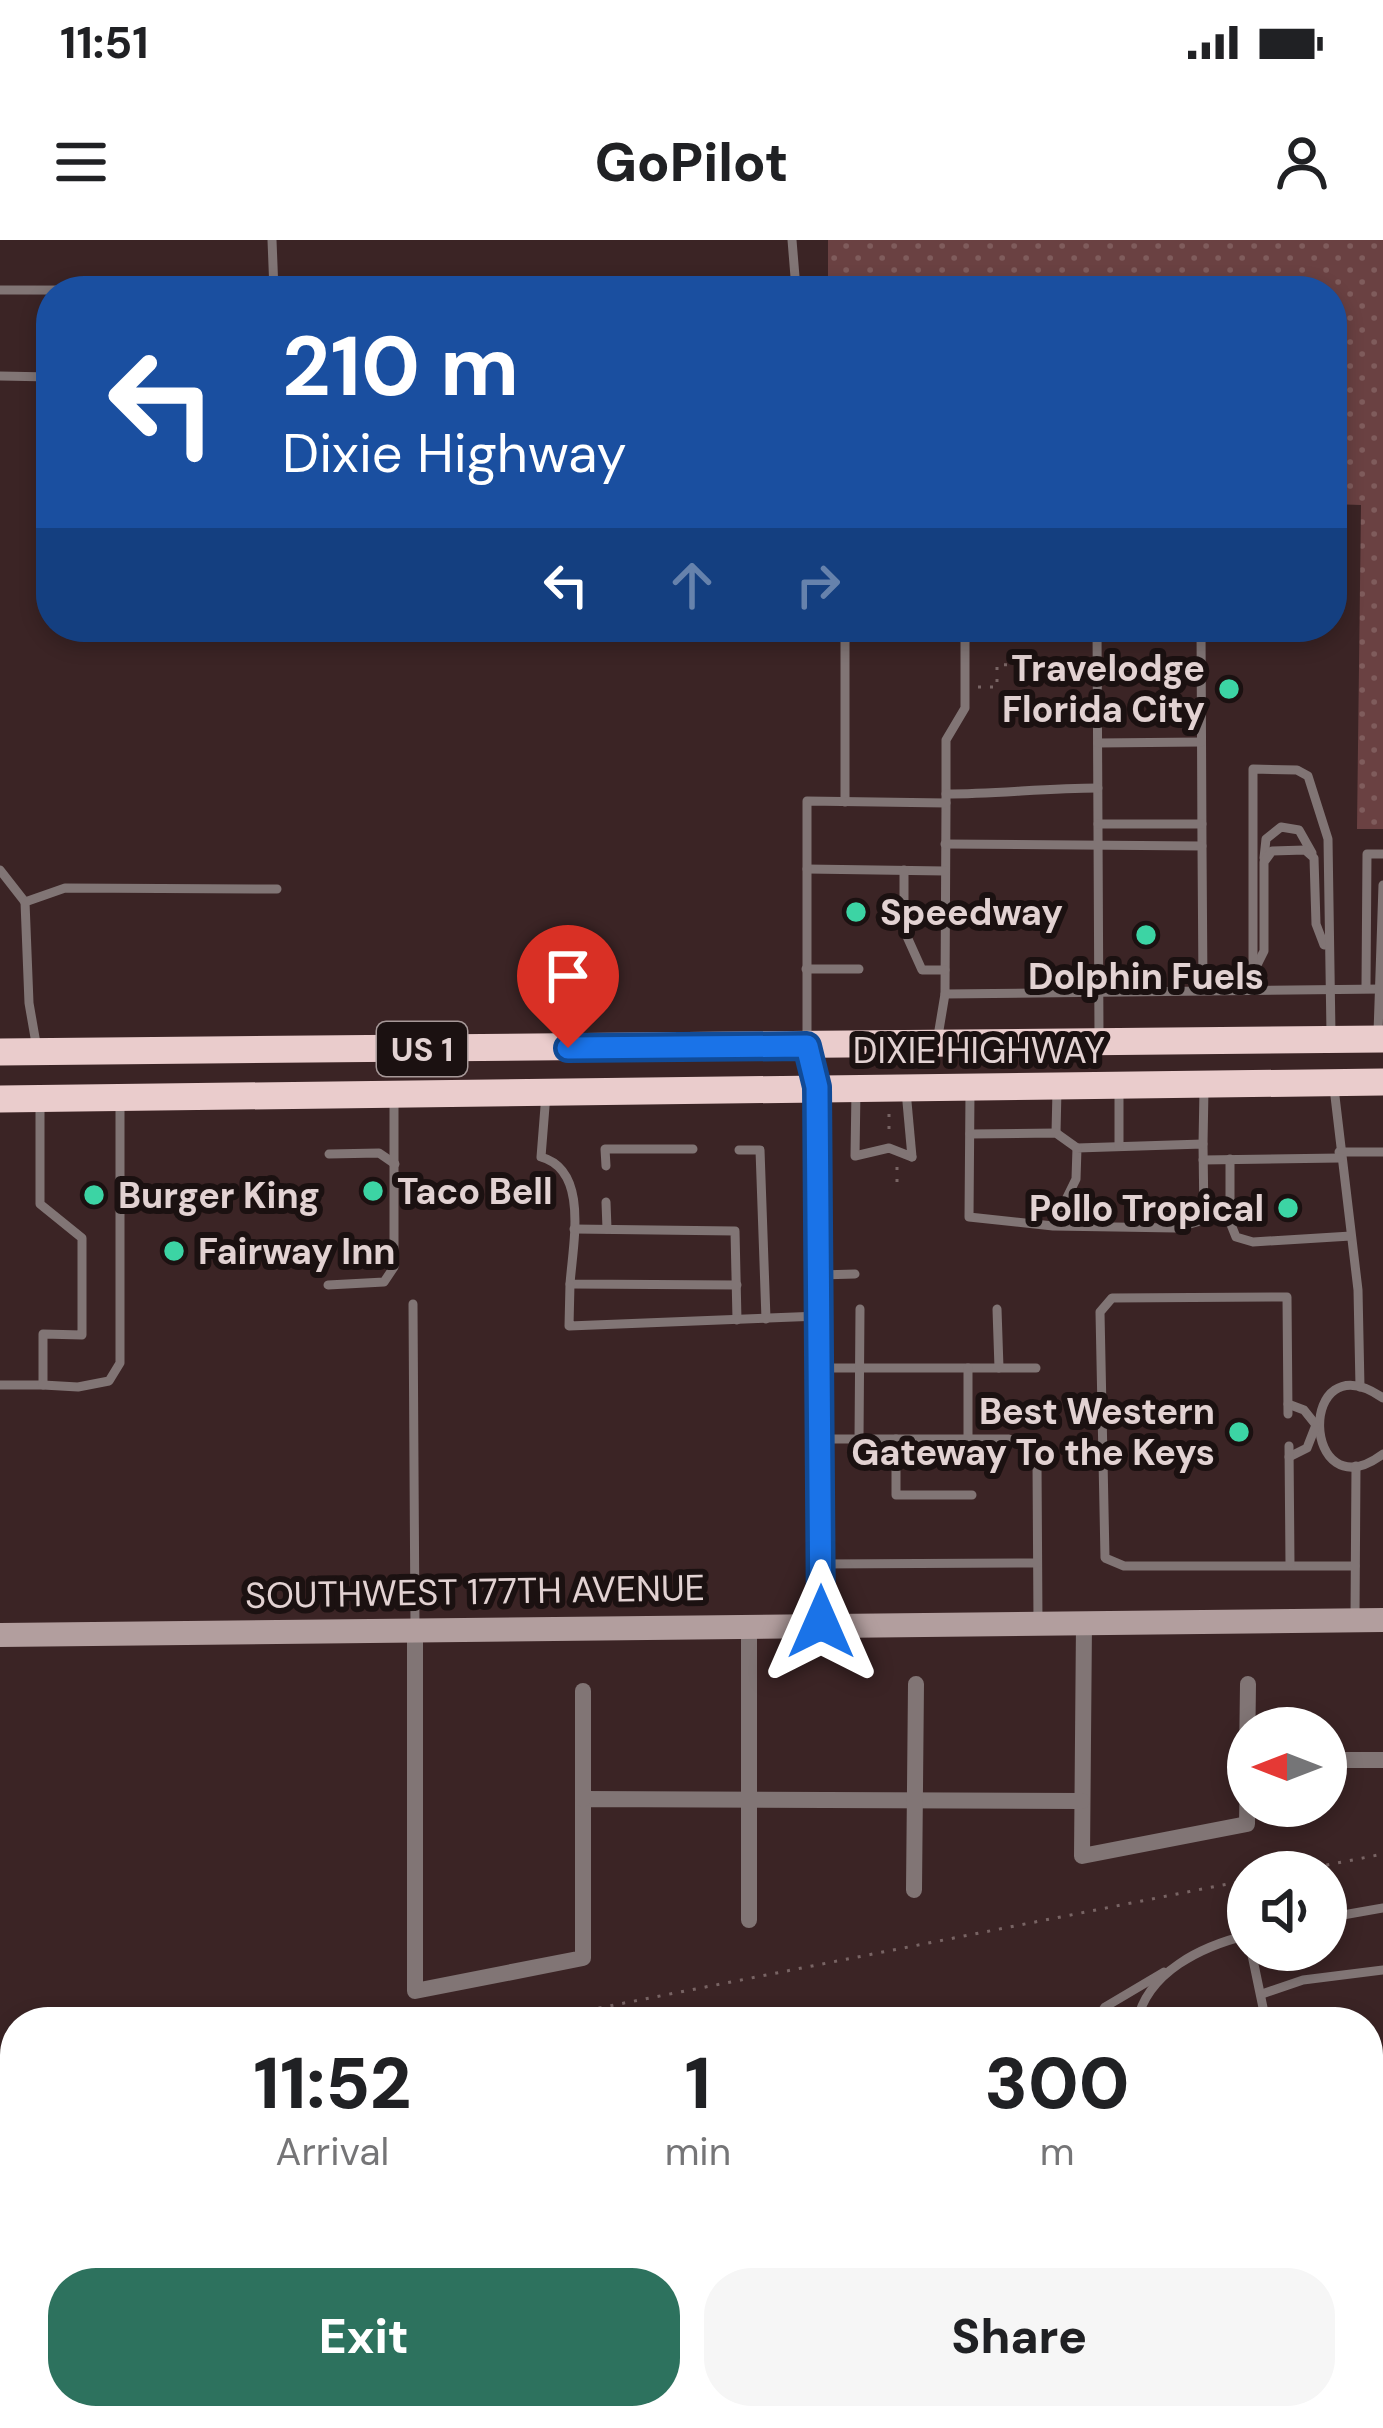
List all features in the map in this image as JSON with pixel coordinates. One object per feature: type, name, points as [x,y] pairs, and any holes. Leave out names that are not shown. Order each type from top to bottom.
[{"type":"highway","name":"DIXIE HIGHWAY","points":[[0,1052],[1381,1039]]},
{"type":"highway","name":"DIXIE HIGHWAY","points":[[0,1099],[1383,1082]]},
{"type":"main road","name":"SOUTHWEST 177TH AVENUE","points":[[0,1635],[821,1622],[1383,1620]]},
{"type":"street","points":[[1331,1040],[1334,1082]]},
{"type":"street","points":[[807,1046],[817,1087],[821,1622]]},
{"type":"street","points":[[749,1623],[749,1920]]},
{"type":"street","points":[[1084,1623],[1082,1856],[1232,1827]]},
{"type":"street","points":[[415,1628],[416,1991],[583,1958],[584,1690]]},
{"type":"street","points":[[914,1890],[916,1684]]},
{"type":"street","points":[[1248,1684],[1248,1707]]},
{"type":"street","points":[[1347,1760],[1383,1760]]},
{"type":"street","points":[[584,1799],[1082,1802]]},
{"type":"lane","points":[[272,240],[273,276]]},
{"type":"lane","points":[[792,240],[795,276]]},
{"type":"lane","points":[[0,290],[36,290]]},
{"type":"lane","points":[[0,376],[36,376]]},
{"type":"lane","points":[[845,642],[845,802]]},
{"type":"lane","points":[[938,1044],[945,994],[946,740],[964,708],[965,642]]},
{"type":"lane","points":[[1097,642],[1099,1043]]},
{"type":"lane","points":[[1202,642],[1203,989]]},
{"type":"lane","points":[[1098,743],[1201,742]]},
{"type":"lane","points":[[1253,988],[1253,770],[1297,770],[1308,776],[1328,839],[1331,1040]]},
{"type":"lane","points":[[807,1046],[807,801],[1098,788]]},
{"type":"lane","points":[[1098,824],[1202,824]]},
{"type":"lane","points":[[1253,971],[1264,952],[1266,839],[1289,826],[1306,837],[1314,858],[1316,924],[1328,956]]},
{"type":"lane","points":[[945,844],[1202,846]]},
{"type":"lane","points":[[1264,862],[1277,850],[1305,850],[1314,858]]},
{"type":"lane","points":[[1366,985],[1367,854],[1383,854]]},
{"type":"lane","points":[[807,868],[945,871]]},
{"type":"lane","points":[[904,870],[904,930],[922,970]]},
{"type":"lane","points":[[0,871],[25,902],[29,1003],[38,1052]]},
{"type":"lane","points":[[1381,1039],[1383,885]]},
{"type":"lane","points":[[25,902],[64,887],[277,889]]},
{"type":"lane","points":[[806,969],[859,969]]},
{"type":"lane","points":[[904,969],[945,970]]},
{"type":"lane","points":[[945,994],[1366,985],[1381,989]]},
{"type":"lane","points":[[1334,1082],[1358,1290],[1360,1387]]},
{"type":"lane","points":[[970,1086],[969,1217],[1053,1226],[1176,1228],[1204,1220],[1204,1083]]},
{"type":"lane","points":[[1056,1133],[1057,1084]]},
{"type":"lane","points":[[1119,1085],[1119,1146]]},
{"type":"lane","points":[[856,1087],[855,1156],[889,1148],[912,1157],[906,1137],[906,1086]]},
{"type":"lane","points":[[546,1089],[542,1157],[560,1162],[569,1172],[574,1229],[568,1326],[820,1316]]},
{"type":"lane","points":[[328,1285],[376,1284],[390,1276],[394,1091]]},
{"type":"lane","points":[[40,1099],[40,1204],[82,1238],[82,1335],[43,1334],[43,1385]]},
{"type":"lane","points":[[0,1385],[78,1388],[109,1381],[120,1363],[119,1099]]},
{"type":"lane","points":[[970,1134],[1056,1133],[1077,1148],[1203,1144]]},
{"type":"lane","points":[[1053,1226],[1076,1179],[1077,1148]]},
{"type":"lane","points":[[606,1166],[605,1149],[693,1149]]},
{"type":"lane","points":[[739,1150],[760,1150],[766,1319]]},
{"type":"lane","points":[[1203,1160],[1383,1152]]},
{"type":"lane","points":[[329,1154],[379,1153],[394,1164]]},
{"type":"lane","points":[[1230,1159],[1230,1222],[1236,1237],[1272,1242],[1351,1236]]},
{"type":"lane","points":[[606,1202],[607,1229]]},
{"type":"lane","points":[[574,1229],[735,1231],[737,1320]]},
{"type":"lane","points":[[820,1275],[855,1274]]},
{"type":"lane","points":[[570,1284],[736,1285]]},
{"type":"lane","points":[[1355,1566],[1124,1567],[1105,1558],[1100,1312],[1112,1298],[1123,1296],[1286,1297],[1288,1409],[1304,1410],[1316,1425],[1324,1449],[1356,1466]]},
{"type":"lane","points":[[413,1304],[415,1628]]},
{"type":"lane","points":[[859,1438],[860,1309]]},
{"type":"lane","points":[[998,1310],[999,1368]]},
{"type":"lane","points":[[819,1368],[1036,1368]]},
{"type":"lane","points":[[968,1368],[968,1438]]},
{"type":"lane","points":[[1290,1564],[1289,1452],[1307,1448],[1335,1392],[1360,1387],[1383,1398]]},
{"type":"lane","points":[[896,1438],[896,1495],[972,1495]]},
{"type":"lane","points":[[820,1439],[1009,1438],[1027,1448],[1037,1462],[1038,1623]]},
{"type":"lane","points":[[1356,1466],[1383,1454]]},
{"type":"lane","points":[[1355,1620],[1356,1466]]},
{"type":"lane","points":[[820,1564],[1037,1563]]},
{"type":"lane","points":[[1347,1914],[1383,1908]]},
{"type":"lane","points":[[1105,2007],[1227,1940]]},
{"type":"lane","points":[[1141,2007],[1168,1970]]},
{"type":"lane","points":[[1262,1994],[1303,1981],[1383,1970]]},
{"type":"lane","points":[[1256,1971],[1264,2007]]},
{"type":"path","points":[[964,686],[998,687],[998,665],[1031,664]]},
{"type":"path","points":[[889,1112],[889,1142]]},
{"type":"path","points":[[889,1163],[897,1163],[897,1187]]},
{"type":"path","points":[[1347,1861],[1383,1854]]},
{"type":"path","points":[[604,2007],[1227,1884]]},
{"type":"shaded area","points":[[828,240],[1383,240],[1383,829],[1357,829],[1361,505],[1347,505],[1347,276],[828,276]]},
{"type":"place","name":"Travelodge Florida City","points":[[1229,689]]},
{"type":"place","name":"Speedway","points":[[856,912]]},
{"type":"place","name":"Dolphin Fuels","points":[[1146,935]]},
{"type":"place","name":"Taco Bell","points":[[373,1191]]},
{"type":"place","name":"Burger King","points":[[94,1195]]},
{"type":"place","name":"Pollo Tropical","points":[[1288,1208]]},
{"type":"place","name":"Fairway Inn","points":[[174,1251]]},
{"type":"place","name":"Best Western Gateway To the Keys","points":[[1239,1432]]},
{"type":"route","points":[[568,1048],[807,1046],[817,1087],[821,1622]]}]
